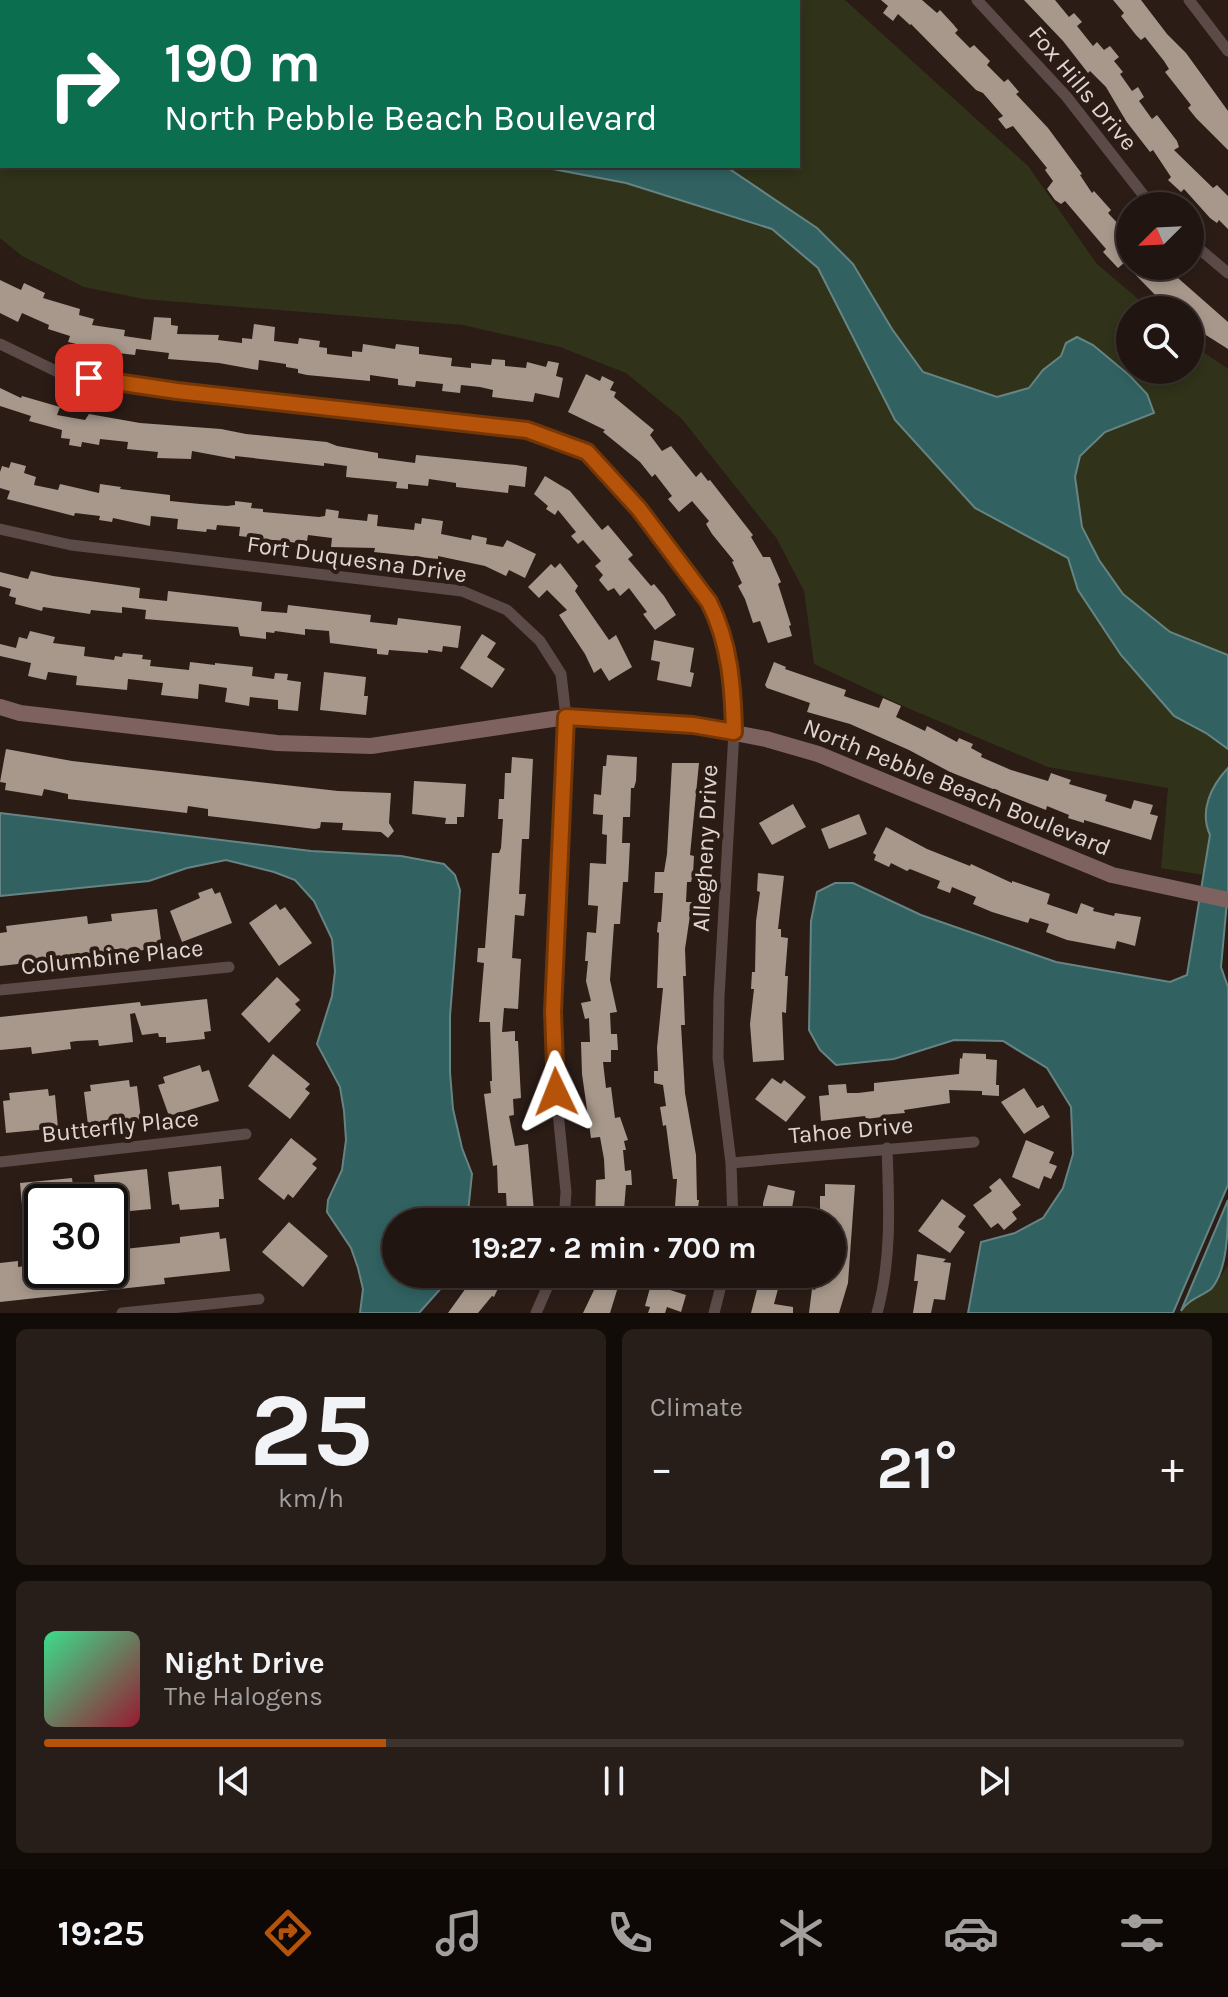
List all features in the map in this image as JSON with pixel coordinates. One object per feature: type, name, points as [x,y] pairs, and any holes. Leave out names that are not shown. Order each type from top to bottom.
[{"type":"street","name":"Fox Hills Drive","points":[[977,0],[1066,96],[1141,192]]},
{"type":"street","points":[[1189,0],[1228,51]]},
{"type":"street","points":[[1204,253],[1228,273]]},
{"type":"street","name":"Allegheny Drive","points":[[0,344],[60,373],[177,391],[527,430],[587,452],[639,509],[709,602],[727,653],[734,732],[718,1058],[731,1163],[733,1208]]},
{"type":"street","name":"Fort Duquesna Drive","points":[[0,529],[71,545],[462,591],[507,610],[540,641],[561,674],[566,717],[553,1012],[565,1208]]},
{"type":"street","name":"North Pebble Beach Boulevard","points":[[0,707],[20,713],[277,743],[371,746],[566,717],[693,725],[734,732],[818,754],[1112,875],[1228,900]]},
{"type":"street","name":"Columbine Place","points":[[0,990],[229,967]]},
{"type":"street","name":"Butterfly Place","points":[[0,1162],[246,1134]]},
{"type":"street","name":"Tahoe Drive","points":[[731,1163],[974,1142]]},
{"type":"street","points":[[877,1313],[883,1289],[890,1219],[887,1148]]},
{"type":"street","points":[[536,1313],[547,1288]]},
{"type":"street","points":[[714,1313],[720,1288]]},
{"type":"street","points":[[122,1313],[259,1299]]},
{"type":"green space","points":[[800,0],[845,0],[1028,166],[1097,264],[1135,296],[1116,296],[1116,384],[1204,384],[1204,353],[1228,369],[1228,879],[1161,868],[1168,788],[1048,767],[910,709],[814,664],[804,591],[777,539],[682,419],[626,373],[560,347],[463,325],[144,299],[84,287],[22,256],[0,238],[0,168],[800,168]]},
{"type":"green space","points":[[1228,1265],[1228,1313],[1180,1313],[1186,1303],[1213,1288]]},
{"type":"water","points":[[547,168],[728,168],[817,228],[853,264],[892,329],[923,372],[997,397],[1029,388],[1043,370],[1061,356],[1066,343],[1077,337],[1093,345],[1116,364],[1116,384],[1138,384],[1147,394],[1154,413],[1105,432],[1080,456],[1075,477],[1082,527],[1099,560],[1123,594],[1170,632],[1228,655],[1228,749],[1174,716],[1121,655],[1078,590],[1068,558],[975,508],[895,420],[818,268],[772,229],[626,183]]},
{"type":"water","points":[[1228,768],[1228,890],[1221,967],[1228,987],[1228,1185],[1173,1313],[968,1313],[981,1242],[1015,1233],[1043,1218],[1063,1188],[1073,1154],[1071,1107],[1047,1068],[1003,1041],[954,1040],[894,1059],[836,1065],[820,1050],[809,1030],[811,921],[817,892],[835,883],[853,883],[921,915],[1056,962],[1170,982],[1187,975],[1210,835],[1206,808],[1216,783]]},
{"type":"water","points":[[0,813],[311,851],[401,856],[444,864],[455,875],[460,890],[450,1016],[450,1072],[453,1109],[472,1174],[468,1208],[382,1208],[382,1288],[441,1288],[419,1313],[360,1313],[363,1289],[358,1268],[351,1248],[327,1212],[328,1200],[342,1170],[346,1140],[340,1087],[317,1044],[332,996],[335,971],[332,939],[314,901],[295,880],[226,860],[187,868],[149,881],[0,896]]},
{"type":"water","points":[[1228,1200],[1226,1248],[1217,1281],[1181,1311]]},
{"type":"building","points":[[881,0],[922,0],[937,13],[940,10],[958,30],[955,33],[970,48],[974,45],[990,61],[987,65],[1004,82],[1008,79],[1019,92],[1016,94],[1048,128],[1082,174],[1092,193],[1094,191],[1111,210],[1108,213],[1116,222],[1116,266],[1103,252],[1106,249],[1065,201],[1061,204],[1055,200],[1047,189],[1053,181],[1045,170],[1047,168],[1013,126],[1006,129],[998,119],[1003,116],[983,93],[976,90],[911,24],[898,14],[893,21],[883,13],[888,6]]},
{"type":"building","points":[[1024,0],[1055,0],[1069,17],[1074,13],[1082,22],[1077,26],[1093,46],[1097,42],[1104,50],[1110,46],[1119,57],[1114,61],[1123,72],[1120,74],[1132,91],[1138,87],[1144,97],[1139,101],[1152,119],[1157,115],[1177,141],[1179,147],[1174,150],[1213,188],[1217,185],[1228,196],[1228,229],[1204,211],[1204,192],[1187,192],[1184,189],[1181,192],[1168,180],[1171,177],[1153,150],[1150,152],[1126,121],[1106,87],[1090,71],[1088,73]]},
{"type":"building","points":[[1113,0],[1141,0],[1186,53],[1228,111],[1228,150],[1188,108],[1191,105],[1165,72],[1169,69],[1164,61],[1145,37],[1141,40],[1136,35]]},
{"type":"building","points":[[0,280],[21,290],[24,283],[45,293],[43,298],[80,309],[79,315],[94,319],[92,325],[125,330],[124,336],[151,340],[154,317],[171,318],[171,325],[178,326],[177,334],[219,335],[218,340],[242,343],[242,338],[252,339],[254,324],[275,327],[274,341],[298,344],[299,338],[320,341],[319,347],[327,348],[327,354],[352,357],[352,351],[362,352],[363,344],[395,349],[396,344],[419,347],[419,354],[452,358],[451,366],[471,368],[471,363],[491,365],[492,359],[505,360],[505,366],[526,368],[527,362],[546,367],[548,361],[559,363],[556,376],[563,378],[559,398],[535,393],[533,402],[492,397],[493,390],[480,387],[461,385],[460,393],[442,391],[443,384],[416,381],[415,387],[398,385],[398,379],[370,375],[370,381],[307,375],[298,373],[298,369],[286,367],[286,364],[259,360],[258,370],[168,359],[169,353],[136,349],[135,355],[109,352],[68,342],[70,336],[48,329],[49,325],[22,313],[18,322],[0,313]]},
{"type":"building","points":[[1141,280],[1180,280],[1198,296],[1156,296]]},
{"type":"building","points":[[1204,301],[1228,322],[1228,349],[1204,334]]},
{"type":"building","points":[[586,374],[600,381],[602,376],[614,382],[610,390],[616,392],[614,397],[654,430],[650,435],[662,451],[671,446],[696,477],[701,472],[710,480],[753,535],[751,537],[763,557],[770,557],[781,582],[778,584],[792,636],[768,643],[760,621],[753,623],[738,586],[742,583],[734,561],[712,534],[706,524],[709,521],[692,501],[679,512],[668,499],[672,496],[655,474],[652,477],[640,462],[603,432],[605,430],[568,412]]},
{"type":"building","points":[[0,388],[21,398],[60,407],[57,415],[85,420],[89,414],[140,423],[327,442],[378,453],[378,458],[415,463],[416,455],[527,467],[525,487],[509,485],[508,493],[456,487],[456,483],[429,479],[428,486],[408,484],[408,489],[396,488],[397,482],[346,477],[347,466],[235,456],[235,459],[192,451],[191,459],[157,458],[158,452],[127,449],[128,442],[100,439],[99,445],[82,442],[81,447],[69,445],[70,439],[61,438],[62,430],[29,421],[31,416],[0,406]]},
{"type":"building","points":[[11,462],[26,466],[24,473],[36,477],[34,485],[58,490],[60,484],[99,493],[100,484],[170,495],[170,501],[227,506],[235,505],[235,501],[252,503],[251,508],[263,509],[263,512],[319,517],[325,516],[326,509],[339,511],[338,518],[367,521],[368,514],[378,515],[377,526],[414,530],[415,523],[421,524],[422,518],[443,521],[441,534],[471,540],[472,535],[487,538],[486,544],[503,547],[507,540],[536,554],[525,578],[509,570],[506,576],[485,566],[438,556],[438,559],[374,552],[375,548],[331,547],[332,538],[308,535],[307,541],[298,540],[298,543],[239,536],[240,527],[217,525],[216,530],[207,529],[206,532],[177,529],[178,519],[151,516],[150,526],[113,518],[112,522],[99,520],[100,516],[75,513],[74,516],[7,499],[10,491],[0,488],[0,472],[2,466],[9,468]]},
{"type":"building","points":[[545,476],[570,491],[602,530],[608,525],[633,555],[628,559],[651,586],[654,584],[676,615],[655,630],[643,614],[647,612],[629,588],[620,596],[614,588],[608,591],[599,580],[603,575],[595,566],[601,561],[583,540],[578,544],[571,536],[576,532],[558,510],[555,515],[534,494]]},
{"type":"building","points":[[560,563],[578,586],[575,591],[609,640],[616,635],[632,667],[609,681],[601,668],[594,673],[559,615],[567,610],[547,590],[539,598],[528,587],[551,564],[555,568]]},
{"type":"building","points":[[31,571],[140,588],[139,598],[167,601],[168,591],[262,602],[261,611],[287,613],[288,605],[371,615],[370,622],[397,625],[398,618],[461,626],[458,648],[443,646],[442,652],[428,650],[428,653],[389,650],[388,655],[377,654],[377,649],[330,643],[329,631],[305,629],[305,635],[266,632],[266,639],[240,636],[238,627],[145,619],[146,610],[122,607],[122,613],[91,610],[90,614],[43,607],[42,611],[15,604],[16,598],[9,596],[11,589],[0,586],[0,572],[28,579]]},
{"type":"building","points":[[30,631],[55,637],[53,643],[85,647],[84,656],[114,660],[115,656],[122,657],[123,653],[143,655],[142,659],[151,660],[150,666],[189,670],[190,662],[215,663],[253,667],[252,676],[274,679],[275,673],[288,674],[287,680],[301,682],[298,711],[278,709],[278,700],[250,697],[249,706],[225,702],[227,688],[199,684],[198,699],[161,695],[163,683],[128,679],[127,690],[76,685],[77,676],[48,672],[46,680],[28,676],[31,663],[0,656],[0,644],[16,648],[19,637],[27,639]]},
{"type":"building","points":[[482,634],[496,643],[487,657],[505,669],[492,688],[460,668]]},
{"type":"building","points":[[654,640],[694,648],[691,687],[657,680],[660,662],[651,660]]},
{"type":"building","points":[[774,662],[785,669],[846,690],[844,696],[879,708],[883,698],[901,706],[896,717],[925,731],[927,726],[957,742],[959,738],[973,744],[971,748],[982,754],[981,757],[1011,770],[1048,781],[1051,773],[1071,780],[1069,784],[1107,795],[1105,801],[1131,809],[1134,800],[1153,805],[1150,814],[1158,816],[1151,840],[1068,818],[1069,815],[1047,806],[1046,810],[950,772],[850,724],[807,712],[810,703],[765,685]]},
{"type":"building","points":[[324,672],[366,677],[366,715],[320,710]]},
{"type":"building","points":[[6,749],[72,761],[338,791],[391,793],[389,823],[394,831],[388,838],[381,832],[342,830],[343,823],[321,822],[320,828],[315,829],[208,816],[208,809],[188,806],[187,813],[68,799],[68,794],[44,789],[42,796],[5,790],[6,783],[0,782]]},
{"type":"building","points":[[607,755],[637,757],[630,817],[623,817],[622,843],[630,843],[628,882],[623,882],[620,924],[614,924],[610,980],[617,1012],[610,1013],[611,1034],[617,1034],[618,1050],[611,1050],[611,1062],[603,1062],[606,1088],[611,1087],[615,1118],[620,1117],[628,1140],[624,1141],[626,1150],[623,1150],[625,1171],[631,1170],[632,1185],[626,1185],[624,1208],[595,1208],[596,1180],[605,1179],[604,1159],[600,1137],[591,1138],[582,1074],[581,1042],[590,1042],[589,1018],[585,1019],[581,1003],[591,1001],[586,981],[587,932],[596,933],[598,906],[588,905],[590,863],[606,864],[607,835],[602,834],[603,815],[593,814],[594,794],[601,795],[603,766],[606,766]]},
{"type":"building","points":[[512,757],[533,759],[529,839],[522,839],[519,894],[526,894],[524,916],[515,915],[512,958],[521,959],[518,1009],[504,1008],[502,1032],[515,1031],[515,1041],[518,1041],[521,1098],[513,1099],[514,1115],[509,1116],[515,1146],[528,1144],[534,1208],[507,1208],[506,1193],[498,1193],[497,1165],[493,1166],[484,1094],[491,1093],[492,1081],[490,1022],[479,1022],[484,963],[477,962],[478,948],[485,948],[492,853],[499,853],[501,848],[503,819],[498,819],[499,799],[504,799],[505,773],[511,773]]},
{"type":"building","points":[[672,763],[699,763],[690,855],[694,856],[693,874],[691,882],[687,882],[686,902],[692,902],[685,949],[686,976],[683,976],[685,1025],[681,1025],[685,1093],[696,1155],[698,1208],[664,1208],[675,1206],[677,1179],[673,1179],[666,1125],[663,1126],[660,1107],[666,1106],[663,1085],[654,1083],[654,1071],[658,1071],[663,988],[657,988],[657,932],[658,922],[661,922],[663,893],[654,893],[655,872],[664,872]]},
{"type":"building","points":[[414,781],[466,784],[464,817],[457,817],[457,824],[445,824],[446,818],[412,814]]},
{"type":"building","points":[[793,804],[806,827],[772,845],[759,823]]},
{"type":"building","points":[[859,814],[867,834],[829,849],[821,829]]},
{"type":"building","points":[[886,827],[927,849],[971,864],[1012,883],[1050,894],[1047,904],[1077,914],[1081,903],[1094,908],[1093,911],[1114,916],[1115,913],[1141,917],[1135,946],[1117,941],[1115,949],[1067,940],[1046,932],[1049,924],[1030,918],[1028,923],[992,912],[973,904],[976,897],[952,887],[950,893],[937,888],[940,881],[874,860],[876,855],[873,853]]},
{"type":"building","points":[[758,873],[784,876],[778,929],[781,929],[781,937],[788,938],[785,976],[788,976],[786,1013],[782,1012],[784,1060],[753,1062],[750,1024],[760,892],[757,891]]},
{"type":"building","points":[[212,888],[215,894],[220,892],[232,923],[182,942],[170,911],[200,898],[198,893]]},
{"type":"building","points":[[276,904],[280,910],[285,907],[312,943],[279,966],[249,923]]},
{"type":"building","points":[[157,909],[162,948],[0,966],[0,933],[7,932],[6,926],[87,916],[88,924],[112,921],[111,914]]},
{"type":"building","points":[[277,977],[300,1000],[295,1004],[301,1010],[269,1043],[241,1014]]},
{"type":"building","points":[[207,999],[211,1031],[204,1032],[205,1039],[166,1043],[166,1037],[159,1037],[158,1033],[142,1035],[135,1013],[130,1014],[133,1042],[99,1046],[98,1040],[77,1041],[70,1042],[71,1049],[32,1054],[31,1047],[0,1050],[0,1017],[140,1002],[141,1006]]},
{"type":"building","points":[[963,1053],[986,1054],[986,1059],[997,1060],[999,1096],[982,1095],[982,1091],[949,1090],[950,1103],[904,1110],[905,1113],[882,1117],[821,1121],[819,1096],[829,1095],[828,1085],[846,1084],[847,1093],[858,1093],[874,1091],[874,1083],[959,1074]]},
{"type":"building","points":[[273,1054],[310,1084],[305,1089],[310,1093],[290,1119],[248,1086]]},
{"type":"building","points":[[200,1065],[202,1072],[209,1070],[219,1101],[169,1116],[158,1085],[165,1083],[163,1077]]},
{"type":"building","points":[[772,1078],[781,1084],[784,1080],[806,1097],[786,1122],[755,1099]]},
{"type":"building","points":[[129,1080],[130,1087],[137,1086],[141,1119],[88,1125],[84,1092],[91,1091],[90,1085]]},
{"type":"building","points":[[1024,1088],[1037,1108],[1043,1105],[1050,1117],[1024,1134],[1001,1102]]},
{"type":"building","points":[[48,1089],[49,1096],[55,1095],[58,1128],[6,1133],[3,1101],[10,1100],[9,1093]]},
{"type":"building","points":[[291,1138],[317,1159],[312,1164],[317,1168],[293,1198],[288,1194],[284,1200],[258,1179]]},
{"type":"building","points":[[1026,1140],[1054,1152],[1049,1163],[1057,1166],[1051,1179],[1044,1176],[1039,1189],[1012,1177]]},
{"type":"building","points":[[221,1166],[224,1199],[219,1199],[219,1207],[180,1210],[179,1204],[172,1205],[168,1172]]},
{"type":"building","points":[[147,1169],[151,1209],[128,1211],[128,1184],[95,1184],[94,1175]]},
{"type":"building","points":[[72,1178],[73,1184],[24,1184],[23,1216],[20,1183]]},
{"type":"building","points":[[1000,1178],[1021,1205],[1012,1212],[1017,1219],[1004,1230],[998,1223],[991,1228],[973,1205],[992,1191],[989,1187]]},
{"type":"building","points":[[825,1184],[855,1185],[848,1283],[839,1313],[809,1313],[812,1289],[846,1288],[846,1208],[820,1208],[820,1196],[825,1196]]},
{"type":"building","points":[[768,1185],[795,1191],[792,1208],[763,1208]]},
{"type":"building","points":[[942,1199],[966,1216],[958,1227],[965,1232],[950,1253],[918,1231]]},
{"type":"building","points":[[289,1222],[328,1256],[303,1287],[262,1252]]},
{"type":"building","points":[[219,1232],[220,1239],[226,1238],[230,1271],[164,1278],[165,1284],[0,1302],[0,1263],[18,1261],[18,1267],[24,1266],[24,1288],[128,1288],[128,1249],[180,1243],[180,1237]]},
{"type":"building","points":[[917,1254],[946,1259],[943,1262],[951,1263],[945,1300],[934,1299],[931,1313],[913,1313],[918,1281],[914,1281]]},
{"type":"building","points":[[466,1288],[498,1288],[478,1313],[448,1313]]},
{"type":"building","points":[[595,1288],[618,1288],[610,1313],[583,1313]]},
{"type":"building","points":[[650,1288],[664,1288],[686,1295],[681,1312],[667,1307],[665,1313],[648,1313],[650,1307],[645,1306]]},
{"type":"building","points":[[757,1288],[778,1288],[774,1304],[793,1307],[793,1313],[751,1313]]},
{"type":"route","points":[[89,378],[177,391],[527,430],[587,452],[639,509],[709,602],[723,634],[727,653],[734,732],[693,725],[566,717],[553,1012],[556,1092]]}]
